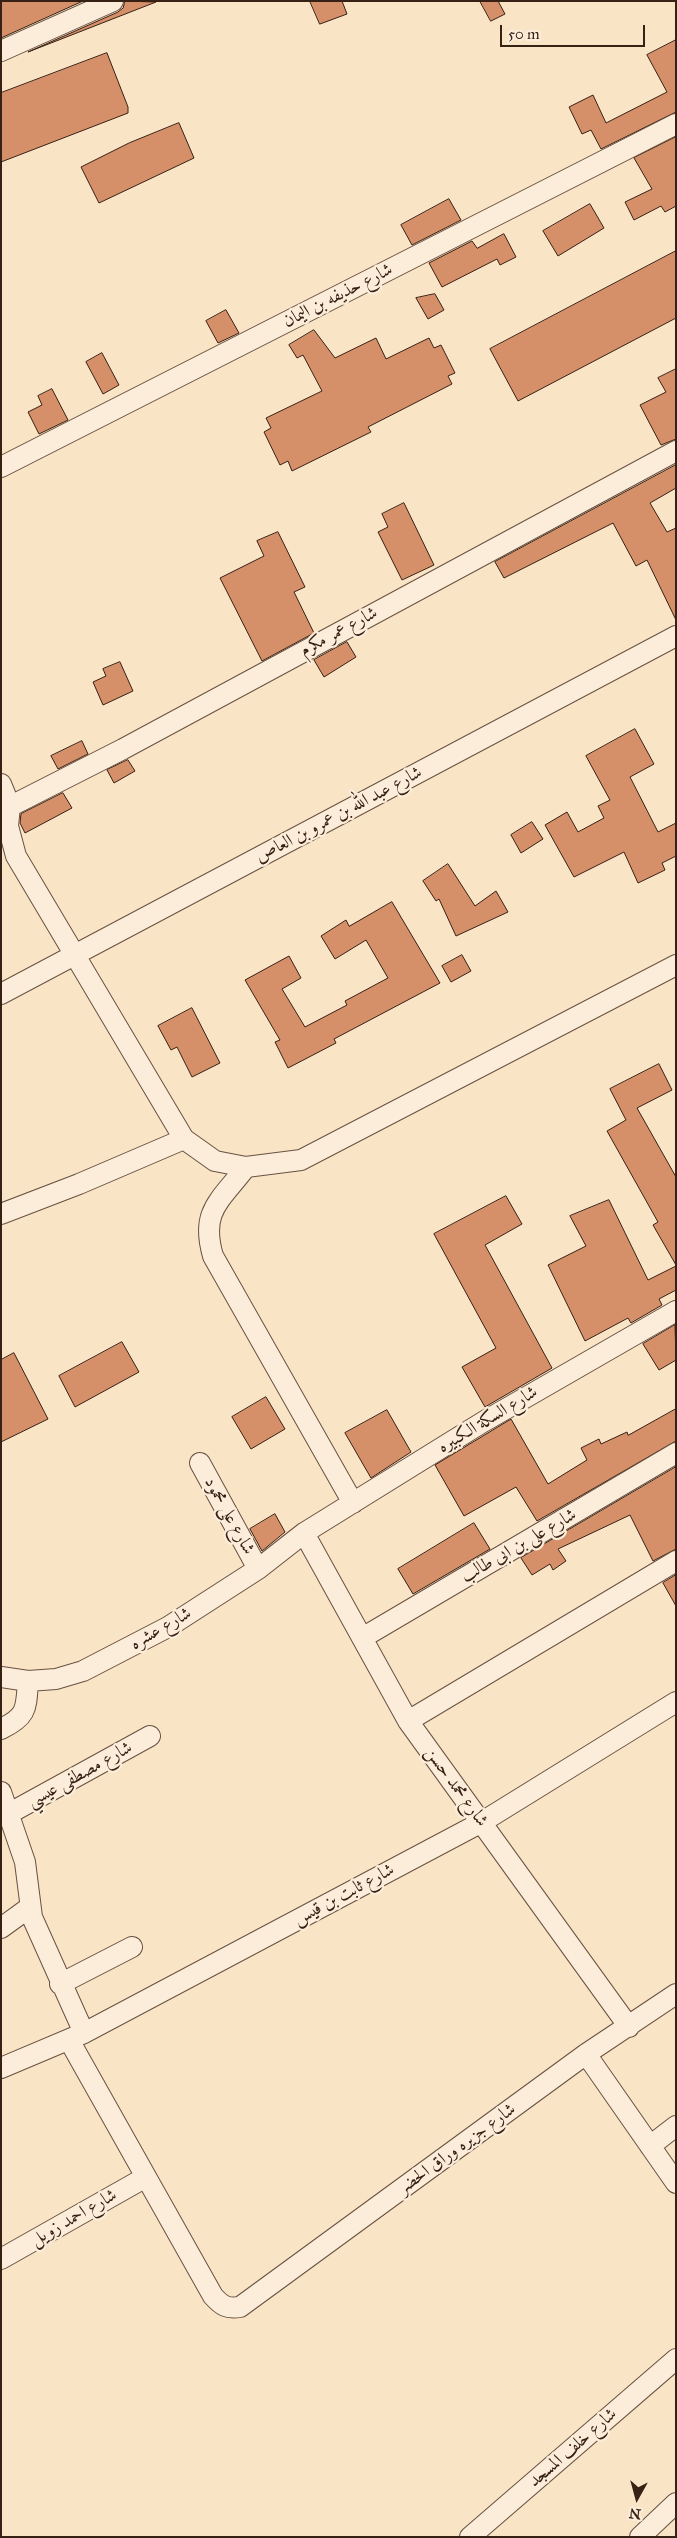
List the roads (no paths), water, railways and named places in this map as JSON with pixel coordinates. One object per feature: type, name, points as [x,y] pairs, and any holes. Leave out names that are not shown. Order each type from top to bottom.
[{"type":"street","points":[[1,51],[113,1]]},
{"type":"street","name":"شارع حذيفه بن اليمان","points":[[1,467],[676,124]]},
{"type":"street","name":"شارع عمر مكرم","points":[[6,809],[122,749],[676,451]]},
{"type":"street","name":"شارع عبد الله بن عمرو بن العاص","points":[[1,994],[676,636]]},
{"type":"street","points":[[1,784],[8,826],[16,856],[184,1140],[215,1162],[246,1167],[301,1160],[676,965]]},
{"type":"street","points":[[1,1214],[184,1140]]},
{"type":"street","points":[[246,1167],[214,1208],[208,1220],[207,1235],[212,1256],[353,1503]]},
{"type":"street","name":"شارع السكة الكبيره","points":[[304,1534],[483,1422],[676,1311]]},
{"type":"street","name":"شارع على بن ابى طالب","points":[[362,1638],[676,1453]]},
{"type":"street","name":"شارع على محمود","points":[[200,1463],[258,1569]]},
{"type":"street","name":"شارع محمد حسن","points":[[304,1534],[408,1721],[629,2027]]},
{"type":"street","name":"شارع عشره","points":[[1,1677],[28,1681],[56,1679],[84,1671],[168,1627],[258,1569],[304,1534]]},
{"type":"street","points":[[408,1721],[676,1561]]},
{"type":"street","points":[[1,1728],[18,1721],[24,1713],[28,1681]]},
{"type":"street","name":"شارع ثابت بن قيس","points":[[1,2068],[76,2036],[482,1822],[676,1702]]},
{"type":"street","name":"شارع مصطفى عيسي","points":[[10,1813],[150,1736]]},
{"type":"street","points":[[1,1792],[10,1813],[25,1862],[30,1907],[60,1984],[76,2036],[146,2177]]},
{"type":"street","points":[[1,1928],[30,1907]]},
{"type":"street","points":[[60,1984],[132,1947]]},
{"type":"street","name":"شارع جزيره وراق الحضر","points":[[146,2177],[214,2296],[221,2305],[230,2308],[240,2307],[586,2054],[676,1994]]},
{"type":"street","points":[[586,2054],[676,2183]]},
{"type":"street","points":[[650,2146],[676,2126]]},
{"type":"street","name":"شارع احمد زويل","points":[[1,2259],[146,2177]]},
{"type":"street","name":"شارع خلف المسجد","points":[[470,2537],[676,2360]]},
{"type":"street","points":[[640,2537],[676,2503]]}]
